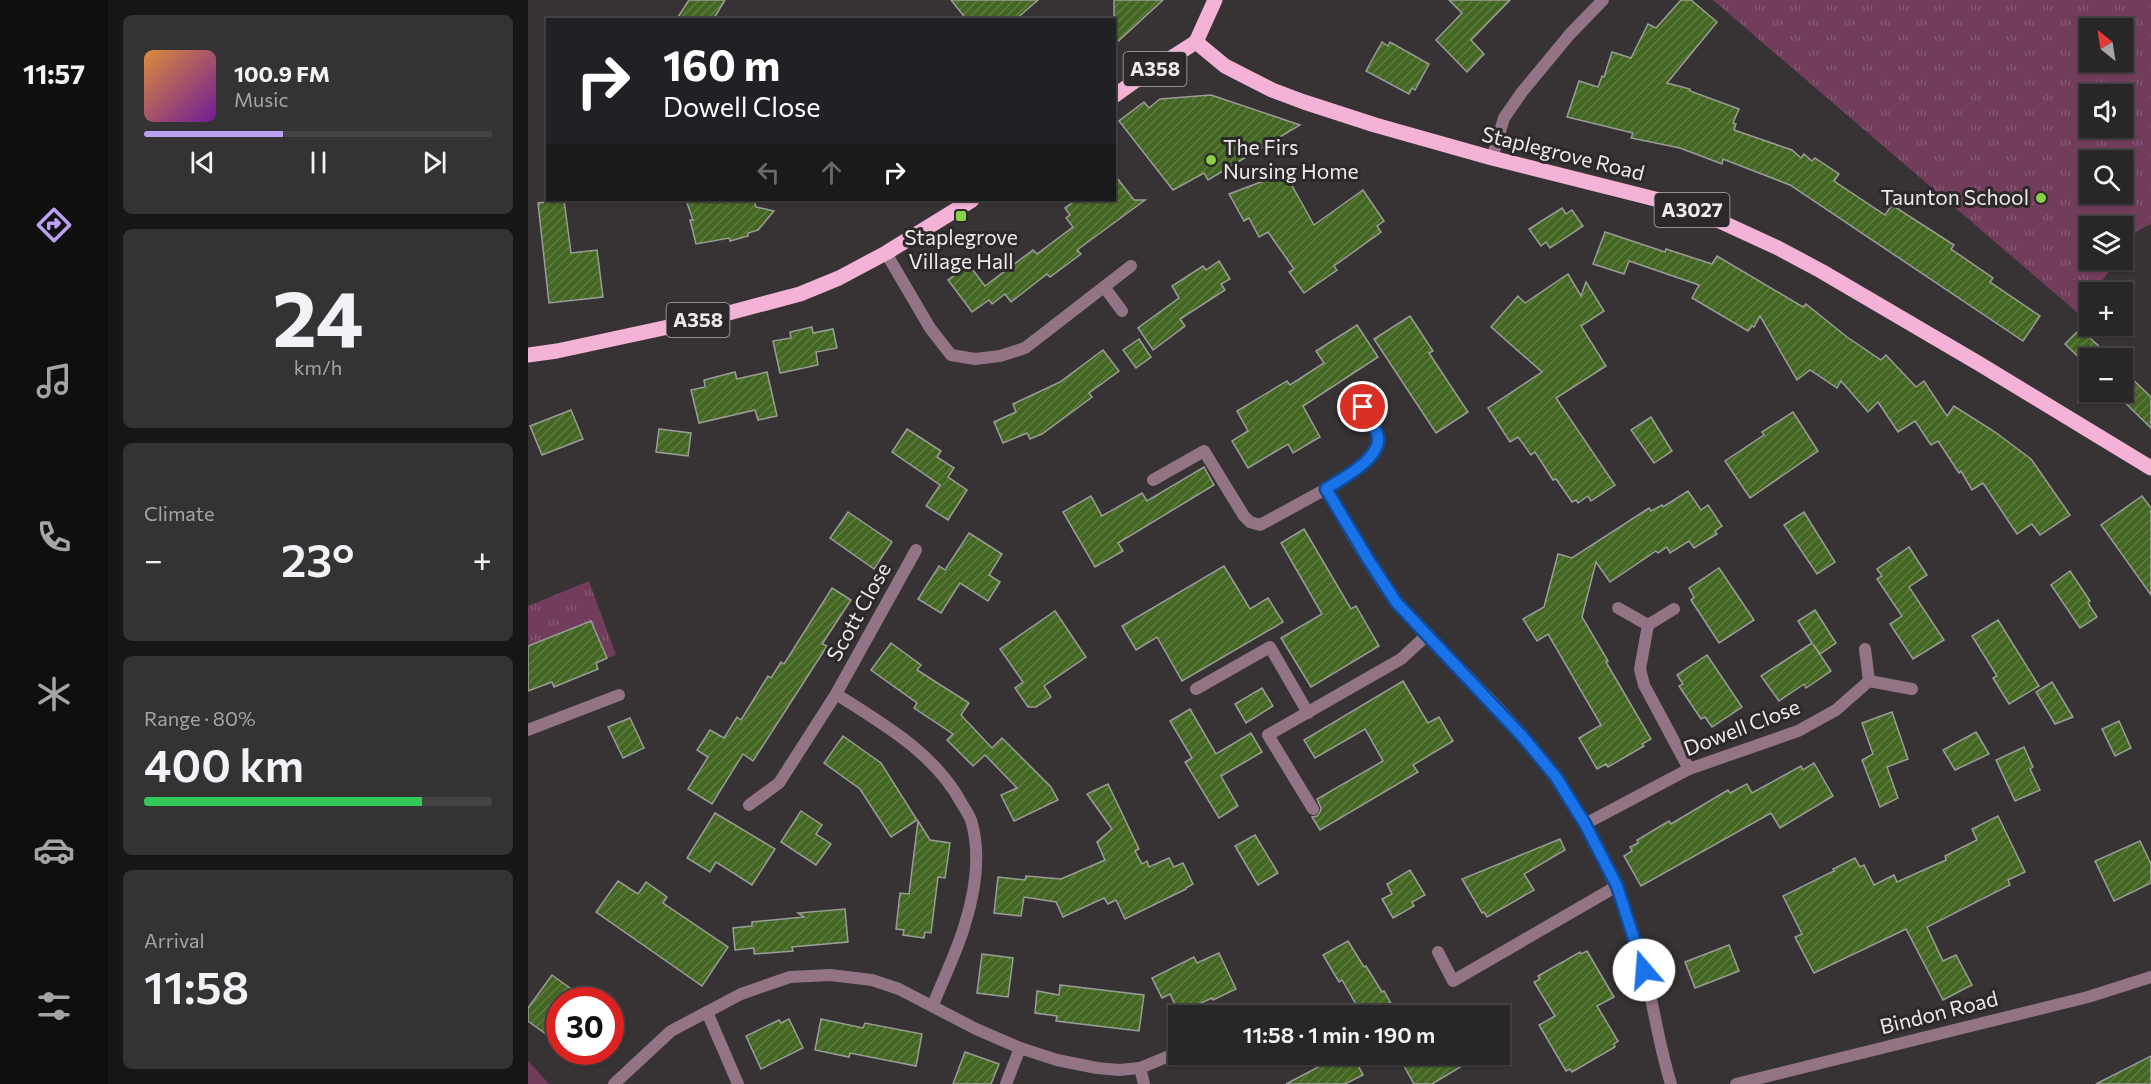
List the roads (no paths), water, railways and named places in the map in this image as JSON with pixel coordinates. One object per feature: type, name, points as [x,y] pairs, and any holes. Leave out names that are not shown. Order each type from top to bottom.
[{"type":"main road","name":"A358","points":[[1116,95],[1196,42],[1215,0]]},
{"type":"main road","name":"Staplegrove Road","points":[[1196,42],[1225,66],[1272,90],[1375,125],[1492,158],[1675,204],[1715,219],[1821,271],[2151,468]]},
{"type":"main road","name":"A358","points":[[528,355],[557,351],[710,318],[800,294],[839,279],[886,254],[970,201]]},
{"type":"street","points":[[1492,158],[1504,118],[1522,92],[1570,34],[1603,0]]},
{"type":"street","points":[[886,254],[930,328],[951,355],[975,359],[1000,356],[1025,348],[1131,266]]},
{"type":"street","points":[[1105,288],[1122,311]]},
{"type":"street","points":[[1153,480],[1204,451],[1244,516],[1250,522],[1260,525],[1360,468],[1376,449],[1378,437],[1354,392]]},
{"type":"street","points":[[1326,489],[1396,602],[1522,736],[1556,777],[1585,824],[1617,886],[1644,970],[1663,1059],[1671,1084]]},
{"type":"street","name":"Scott Close","points":[[749,805],[779,783],[836,694],[916,550]]},
{"type":"street","points":[[1618,608],[1648,625]]},
{"type":"street","points":[[1674,609],[1648,625],[1641,669],[1644,685],[1689,769]]},
{"type":"street","points":[[1312,809],[1268,735],[1401,659],[1427,635]]},
{"type":"street","points":[[1196,689],[1270,647],[1308,713]]},
{"type":"street","points":[[1865,649],[1869,681],[1912,689]]},
{"type":"street","name":"Dowell Close","points":[[1585,824],[1689,769],[1798,731],[1836,710],[1869,681]]},
{"type":"street","name":"Scott Close","points":[[836,694],[902,737],[931,762],[956,793],[971,820],[975,849],[974,888],[965,926],[933,1005]]},
{"type":"street","points":[[528,730],[619,695]]},
{"type":"street","points":[[1438,952],[1453,981],[1617,886]]},
{"type":"street","points":[[614,1084],[671,1031],[741,994],[790,976],[830,975],[872,980],[899,988],[976,1029],[1020,1048],[1057,1060],[1119,1070],[1140,1068],[1168,1057]]},
{"type":"street","name":"Bindon Road","points":[[1736,1084],[2088,997],[2151,977]]},
{"type":"street","points":[[707,1012],[738,1084]]},
{"type":"street","points":[[1006,1084],[1020,1048]]},
{"type":"street","points":[[1140,1068],[1144,1084]]},
{"type":"place","name":"The Firs Nursing Home","points":[[1211,160]]},
{"type":"place","name":"Taunton School","points":[[2041,198]]},
{"type":"place","name":"Staplegrove Village Hall","points":[[961,216]]}]
